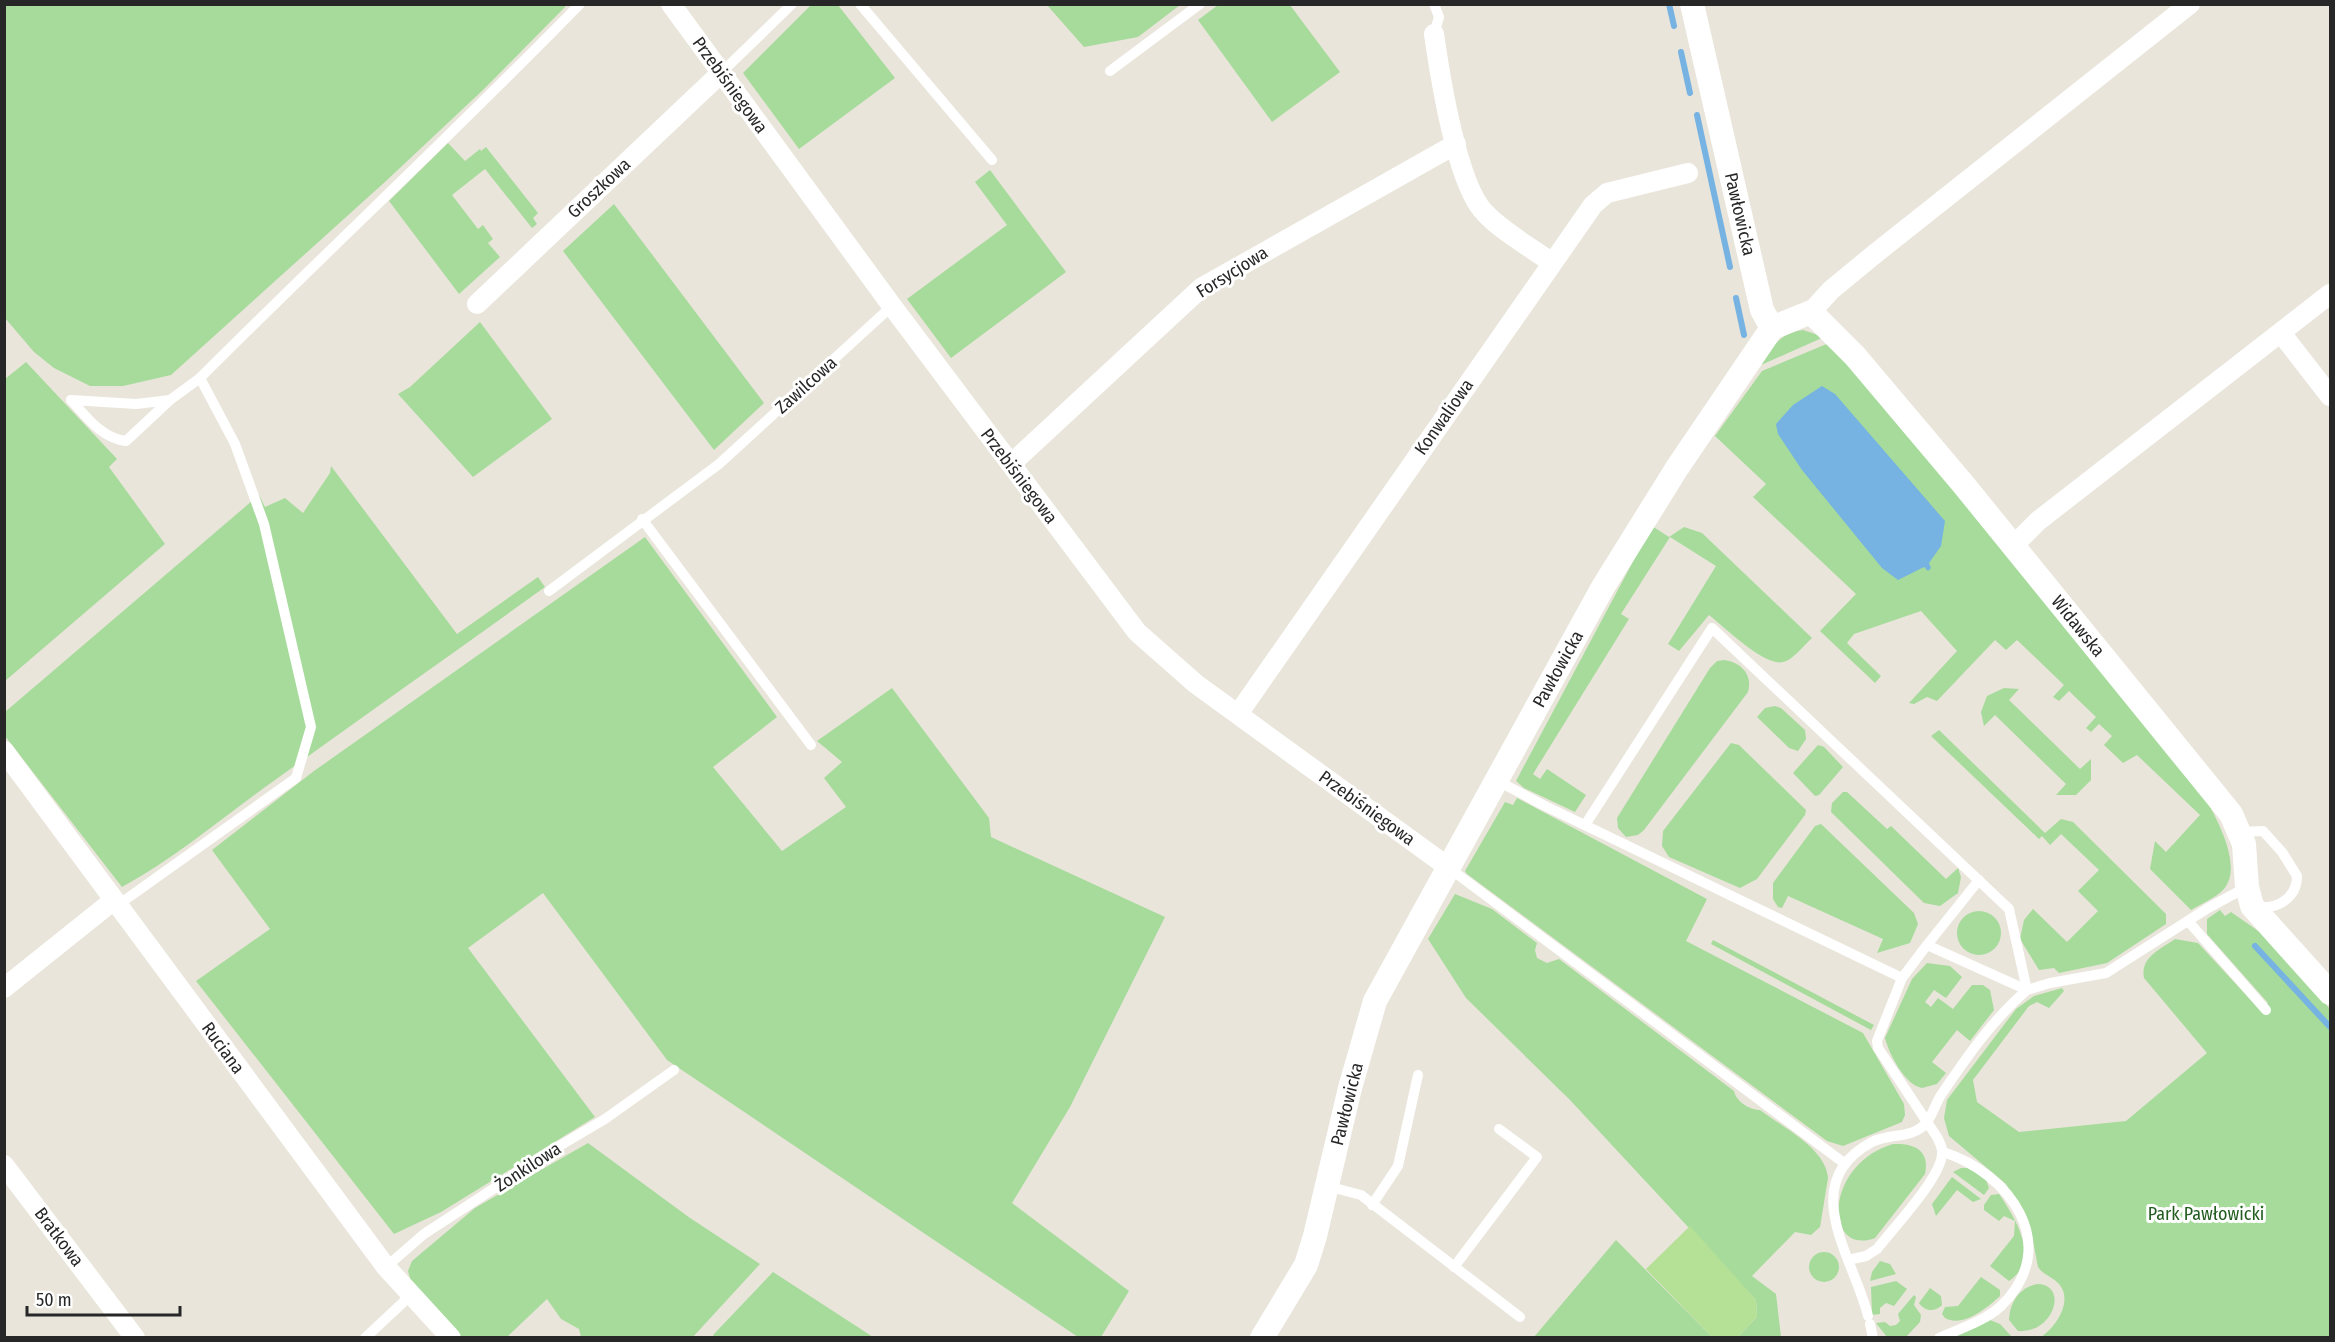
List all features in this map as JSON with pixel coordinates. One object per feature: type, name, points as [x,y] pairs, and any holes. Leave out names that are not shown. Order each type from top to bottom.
[{"type":"street","name":"Przebiśniegowa","points":[[671,4],[892,306],[1137,632],[1196,684],[1448,867]]},
{"type":"street","name":"Pawłowicka","points":[[1262,1338],[1306,1265],[1350,1088],[1375,1001],[1625,550],[1730,387],[1772,328],[1760,300],[1692,4]]},
{"type":"street","points":[[1772,328],[1811,312],[1831,290],[1876,253],[2190,4]]},
{"type":"street","points":[[1434,34],[1438,67],[1470,192],[1485,214],[1551,262]]},
{"type":"street","name":"Groszkowa","points":[[477,304],[721,73]]},
{"type":"street","name":"Forsycjowa","points":[[1011,464],[1201,288],[1456,144]]},
{"type":"street","name":"Konwaliowa","points":[[1238,714],[1551,262],[1593,205],[1607,192],[1688,173]]},
{"type":"street","points":[[2013,546],[2038,521],[2331,294]]},
{"type":"street","name":"Widawska","points":[[1811,312],[1855,356],[2217,797],[2240,832],[2244,844],[2250,896]]},
{"type":"street","points":[[2281,333],[2331,396]]},
{"type":"street","name":"Ruciana","points":[[4,751],[386,1267],[451,1338]]},
{"type":"street","points":[[2250,896],[2331,993]]},
{"type":"street","points":[[4,988],[116,903]]},
{"type":"street","name":"Bratkowa","points":[[4,1165],[135,1338]]},
{"type":"lane","points":[[170,400],[136,404],[71,400],[98,429],[113,440],[126,441],[170,400],[200,378],[401,180],[477,110],[580,4]]},
{"type":"lane","points":[[721,73],[792,4]]},
{"type":"lane","points":[[860,4],[992,160]]},
{"type":"lane","points":[[1110,71],[1200,4]]},
{"type":"lane","points":[[1434,4],[1438,17],[1434,34]]},
{"type":"lane","name":"Zawilcowa","points":[[549,591],[642,519],[719,464],[892,306]]},
{"type":"lane","points":[[116,903],[296,778],[311,727],[264,524],[235,444],[200,378]]},
{"type":"lane","points":[[642,519],[811,745]]},
{"type":"lane","points":[[1585,825],[1712,628],[2009,909],[2027,990]]},
{"type":"lane","points":[[1497,780],[1902,978]]},
{"type":"lane","points":[[1873,1338],[1832,1210],[1835,1186],[1844,1163],[1873,1142],[1908,1134],[1926,1124],[1940,1096],[2004,1010],[2027,990],[2050,982],[2106,973],[2188,921],[2250,896],[2266,908],[2282,903],[2294,891],[2297,876],[2282,852],[2263,831],[2240,832]]},
{"type":"lane","points":[[1448,867],[1844,1163]]},
{"type":"lane","points":[[1848,1260],[1866,1256],[1877,1249],[1934,1176],[1943,1152],[1937,1137],[1926,1124],[1878,1048],[1877,1041],[1902,978],[1979,880]]},
{"type":"lane","points":[[2188,921],[2266,1010]]},
{"type":"lane","points":[[1927,945],[2027,990]]},
{"type":"lane","name":"Żonkilowa","points":[[386,1267],[424,1234],[556,1148],[605,1119],[674,1070]]},
{"type":"lane","points":[[1372,1205],[1398,1166],[1419,1075]]},
{"type":"lane","points":[[1454,1267],[1537,1157],[1499,1128]]},
{"type":"lane","points":[[1939,1338],[1983,1317],[2001,1305],[2023,1273],[2030,1244],[2025,1224],[1999,1185],[1979,1167],[1943,1152]]},
{"type":"lane","points":[[1327,1186],[1360,1195],[1520,1317]]},
{"type":"lane","points":[[365,1338],[411,1295]]},
{"type":"green space","points":[[4,5],[567,5],[484,89],[386,181],[171,375],[123,386],[90,386],[54,368],[34,352],[5,318]]},
{"type":"green space","points":[[811,5],[838,5],[895,78],[799,149],[743,73]]},
{"type":"green space","points":[[1047,5],[1180,5],[1138,37],[1084,47]]},
{"type":"green space","points":[[1218,5],[1290,5],[1340,72],[1272,122],[1198,20]]},
{"type":"green space","points":[[448,143],[465,161],[486,147],[538,213],[533,218],[537,224],[532,228],[485,169],[452,195],[478,229],[483,225],[493,239],[488,243],[500,257],[459,294],[389,201]]},
{"type":"green space","points":[[990,170],[1066,272],[951,358],[907,299],[1007,225],[975,182]]},
{"type":"green space","points":[[614,204],[764,403],[714,450],[563,251]]},
{"type":"green space","points":[[480,322],[552,419],[473,477],[398,394],[410,387]]},
{"type":"green space","points":[[1803,330],[1824,337],[1761,365],[1773,347],[1783,338],[1788,334]]},
{"type":"green space","points":[[1829,343],[1851,365],[2200,789],[2219,824],[2229,853],[2231,867],[2229,880],[2216,896],[2191,910],[2150,869],[2155,841],[2166,852],[2200,815],[2137,755],[2123,763],[2104,745],[2112,736],[2099,724],[2091,732],[2086,728],[2096,717],[2069,691],[2059,701],[2053,697],[2064,685],[2017,640],[2006,650],[1995,640],[1937,701],[1927,697],[1914,704],[1909,703],[1957,651],[1921,611],[1854,634],[1847,643],[1881,676],[1875,683],[1820,631],[1856,594],[1753,497],[1766,484],[1715,436],[1762,371]]},
{"type":"green space","points":[[26,362],[117,459],[109,467],[165,544],[5,681],[5,379]]},
{"type":"green space","points":[[331,466],[457,634],[538,577],[545,587],[181,849],[122,887],[5,736],[5,712],[259,495],[265,507],[285,498],[303,513],[330,473]]},
{"type":"green space","points":[[1652,526],[1669,537],[1684,527],[1702,533],[1812,638],[1791,658],[1783,662],[1775,662],[1755,652],[1709,615],[1679,651],[1668,644],[1716,566],[1670,537],[1621,614],[1629,619],[1533,774],[1540,779],[1547,769],[1586,795],[1575,812],[1524,788],[1516,781]]},
{"type":"green space","points":[[645,537],[777,717],[713,767],[782,851],[846,807],[824,778],[842,762],[817,741],[892,688],[989,818],[991,837],[1165,917],[1070,1107],[1012,1203],[1129,1291],[1101,1337],[1078,1337],[667,1060],[543,893],[468,948],[595,1117],[441,1212],[394,1234],[196,981],[270,929],[212,850],[314,771]]},
{"type":"green space","points":[[1717,661],[1736,663],[1744,670],[1749,680],[1748,692],[1644,830],[1638,835],[1626,837],[1618,828],[1617,818],[1710,668]]},
{"type":"green space","points":[[2004,688],[2019,689],[2009,700],[2080,769],[2091,759],[2091,780],[2076,795],[2056,795],[2066,784],[1995,715],[1984,726],[1981,712],[1987,696]]},
{"type":"green space","points":[[1775,706],[1781,708],[1805,730],[1806,739],[1798,751],[1789,748],[1757,717],[1765,708]]},
{"type":"green space","points":[[1939,730],[2045,833],[2061,819],[2073,822],[2166,914],[2166,924],[2107,963],[2059,973],[2054,968],[2039,970],[2020,939],[2024,920],[2033,909],[2067,942],[2098,911],[2078,891],[2099,870],[2061,834],[2050,845],[2042,836],[2039,839],[1931,736]]},
{"type":"green space","points":[[1731,743],[1739,745],[1806,810],[1805,815],[1757,879],[1740,888],[1669,857],[1662,846],[1663,831]]},
{"type":"green space","points":[[1818,745],[1824,747],[1843,767],[1819,795],[1815,796],[1793,773]]},
{"type":"green space","points":[[1843,792],[1847,792],[1887,829],[1891,826],[1946,879],[1958,868],[1961,877],[1958,893],[1940,906],[1924,903],[1831,812],[1832,803]]},
{"type":"green space","points":[[1517,798],[1707,899],[1686,941],[1863,1033],[1904,1104],[1905,1115],[1902,1122],[1843,1146],[1827,1141],[1467,874],[1465,871],[1505,802],[1513,805]]},
{"type":"green space","points":[[1821,824],[1914,913],[1918,924],[1910,943],[1877,953],[1883,939],[1788,896],[1782,908],[1778,907],[1773,899],[1773,883],[1815,826]]},
{"type":"green space","points":[[1455,894],[1492,909],[1537,943],[1535,950],[1537,958],[1547,963],[1559,959],[1734,1091],[1737,1098],[1744,1104],[1760,1110],[1791,1131],[1820,1157],[1828,1178],[1820,1227],[1811,1235],[1795,1232],[1752,1276],[1776,1294],[1781,1337],[1738,1337],[1757,1317],[1756,1300],[1570,1100],[1466,998],[1428,939]]},
{"type":"green space","name":"Park Pawłowicki","points":[[2220,910],[2225,916],[2231,912],[2264,935],[2330,1009],[2330,1337],[2041,1337],[2061,1314],[2064,1306],[2063,1291],[2057,1282],[2038,1267],[2030,1226],[2006,1184],[1949,1136],[1944,1118],[1947,1100],[2016,1009],[2034,996],[2062,988],[2064,991],[2049,1008],[2037,1002],[2029,1006],[1973,1080],[1977,1102],[2019,1132],[2126,1121],[2207,1053],[2144,978],[2145,964],[2153,954],[2175,939],[2198,943],[2259,1009],[2268,1003],[2207,934],[2207,919]]},
{"type":"green space","points":[[1979,911],[1994,918],[2001,933],[1994,948],[1979,955],[1964,948],[1957,933],[1964,918]]},
{"type":"green space","points":[[1713,940],[1874,1025],[1871,1030],[1711,944]]},
{"type":"green space","points":[[1927,963],[1950,966],[1962,977],[1946,998],[1934,990],[1925,1002],[1931,1007],[1938,998],[1953,1009],[1972,985],[1983,985],[1990,990],[1994,1010],[1970,1041],[1957,1030],[1932,1062],[1946,1073],[1937,1084],[1922,1088],[1916,1086],[1904,1075],[1894,1060],[1885,1038],[1912,979]]},
{"type":"green space","points":[[588,1143],[690,1218],[760,1264],[692,1338],[581,1337],[579,1329],[561,1319],[547,1299],[507,1337],[461,1337],[411,1282],[408,1271],[412,1261],[475,1208]]},
{"type":"green space","points":[[1893,1144],[1908,1145],[1919,1150],[1925,1159],[1925,1174],[1875,1238],[1858,1240],[1846,1234],[1840,1222],[1839,1206],[1843,1188],[1853,1170],[1870,1155]]},
{"type":"green space","points":[[1961,1168],[1969,1168],[1986,1180],[1989,1188],[1984,1195],[1953,1172]]},
{"type":"green space","points":[[1952,1177],[1981,1199],[1973,1202],[1957,1190],[1936,1216],[1932,1204]]},
{"type":"green space","points":[[1999,1194],[2012,1214],[2017,1225],[2024,1250],[2019,1272],[2009,1281],[1990,1266],[2014,1236],[2015,1221],[2004,1216],[1999,1221],[1984,1210],[1984,1205],[1991,1195]]},
{"type":"green space","points":[[1690,1226],[1756,1300],[1757,1317],[1738,1337],[1712,1337],[1646,1269]]},
{"type":"green space","points":[[1616,1240],[1712,1337],[1534,1337]]},
{"type":"green space","points":[[1824,1252],[1830,1253],[1838,1261],[1838,1273],[1830,1281],[1824,1282],[1818,1281],[1810,1273],[1809,1267],[1810,1261],[1818,1253]]},
{"type":"green space","points":[[1880,1261],[1890,1264],[1896,1274],[1870,1281],[1872,1272]]},
{"type":"green space","points":[[773,1272],[873,1337],[715,1337],[713,1335]]},
{"type":"green space","points":[[1981,1277],[2000,1290],[2000,1296],[1982,1311],[1967,1319],[1945,1318],[1942,1314],[1945,1307],[1958,1306]]},
{"type":"green space","points":[[1896,1281],[1907,1289],[1894,1306],[1886,1303],[1880,1308],[1880,1314],[1872,1315],[1871,1287]]},
{"type":"green space","points":[[2037,1284],[2047,1286],[2053,1292],[2055,1300],[2053,1309],[2041,1325],[2030,1330],[2018,1331],[2009,1320],[2011,1307],[2020,1292]]},
{"type":"green space","points":[[1930,1288],[1941,1296],[1942,1305],[1933,1310],[1924,1308],[1919,1303]]},
{"type":"green space","points":[[1914,1295],[1916,1297],[1914,1305],[1921,1315],[1920,1322],[1906,1337],[1887,1337],[1876,1323],[1885,1322],[1890,1326],[1896,1325],[1900,1321],[1898,1314]]},
{"type":"green space","points":[[1990,1320],[2000,1324],[2012,1337],[1953,1338]]},
{"type":"water","points":[[1822,386],[1835,394],[1945,521],[1941,546],[1929,563],[1931,568],[1928,571],[1924,567],[1898,580],[1882,568],[1802,470],[1778,434],[1776,424],[1793,405]]},
{"type":"waterway","points":[[1669,4],[1674,26]]},
{"type":"waterway","points":[[1681,52],[1690,93]]},
{"type":"waterway","points":[[1697,115],[1730,267]]},
{"type":"waterway","points":[[1736,298],[1744,335]]},
{"type":"waterway","points":[[2255,946],[2330,1027]]}]
